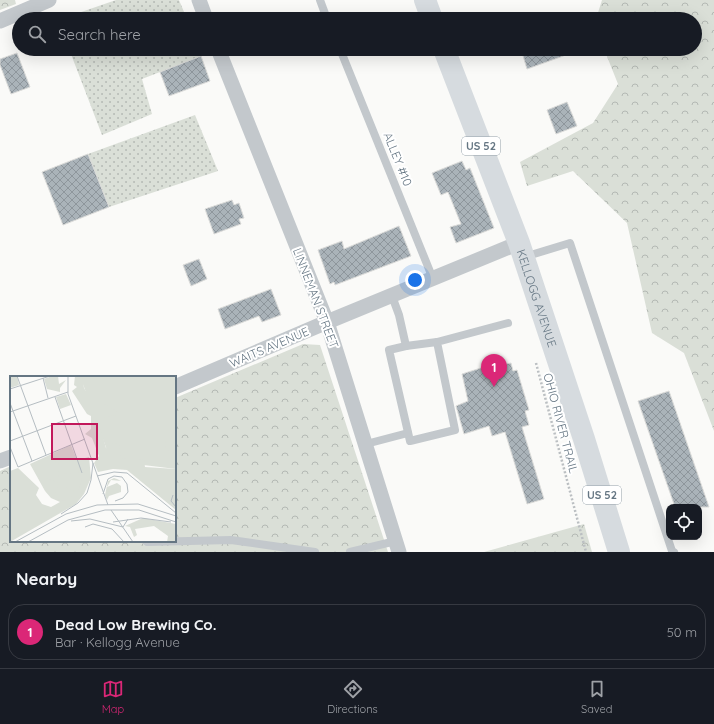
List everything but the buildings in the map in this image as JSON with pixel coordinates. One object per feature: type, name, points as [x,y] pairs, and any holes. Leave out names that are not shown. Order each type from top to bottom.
[{"type":"main road","points":[[425,0],[429,12]]},
{"type":"main road","name":"KELLOGG AVENUE","points":[[447,56],[522,250],[584,438],[619,552]]},
{"type":"street","points":[[21,12],[49,0]]},
{"type":"street","points":[[199,0],[203,12]]},
{"type":"street","points":[[0,21],[12,16]]},
{"type":"street","name":"LINNEMAN STREET","points":[[221,56],[327,322],[398,547]]},
{"type":"street","name":"WAITS AVENUE","points":[[176,387],[327,322],[433,279],[522,250]]},
{"type":"street","points":[[0,461],[10,457]]},
{"type":"lane","points":[[320,0],[324,12]]},
{"type":"lane","name":"ALLEY #10","points":[[343,56],[433,279]]},
{"type":"lane","points":[[522,250],[570,243],[672,551],[674,552]]},
{"type":"lane","points":[[392,296],[399,315],[406,346]]},
{"type":"lane","points":[[437,342],[455,430],[410,441],[389,350],[437,342],[508,323]]},
{"type":"lane","points":[[366,444],[408,433]]},
{"type":"lane","points":[[176,541],[231,540],[315,552]]},
{"type":"lane","points":[[350,552],[398,547]]},
{"type":"path","name":"OHIO RIVER TRAIL","points":[[536,361],[586,552]]},
{"type":"green space","points":[[0,0],[15,0],[16,4],[0,10]]},
{"type":"green space","points":[[116,0],[179,0],[184,12],[81,12]]},
{"type":"green space","points":[[602,0],[714,0],[714,431],[684,353],[652,333],[627,223],[573,171],[527,186],[520,162],[593,123],[618,84],[607,56],[702,56],[702,12],[598,12]]},
{"type":"green space","points":[[72,56],[201,56],[142,79],[152,114],[102,135]]},
{"type":"green space","points":[[195,115],[218,171],[109,207],[88,154]]},
{"type":"green space","points":[[303,344],[320,345],[388,552],[0,552],[0,471],[10,466],[10,542],[176,542],[176,398]]},
{"type":"green space","points":[[584,524],[592,552],[484,552]]},
{"type":"place","name":"Dead Low Brewing Co.","points":[[494,387]]}]
